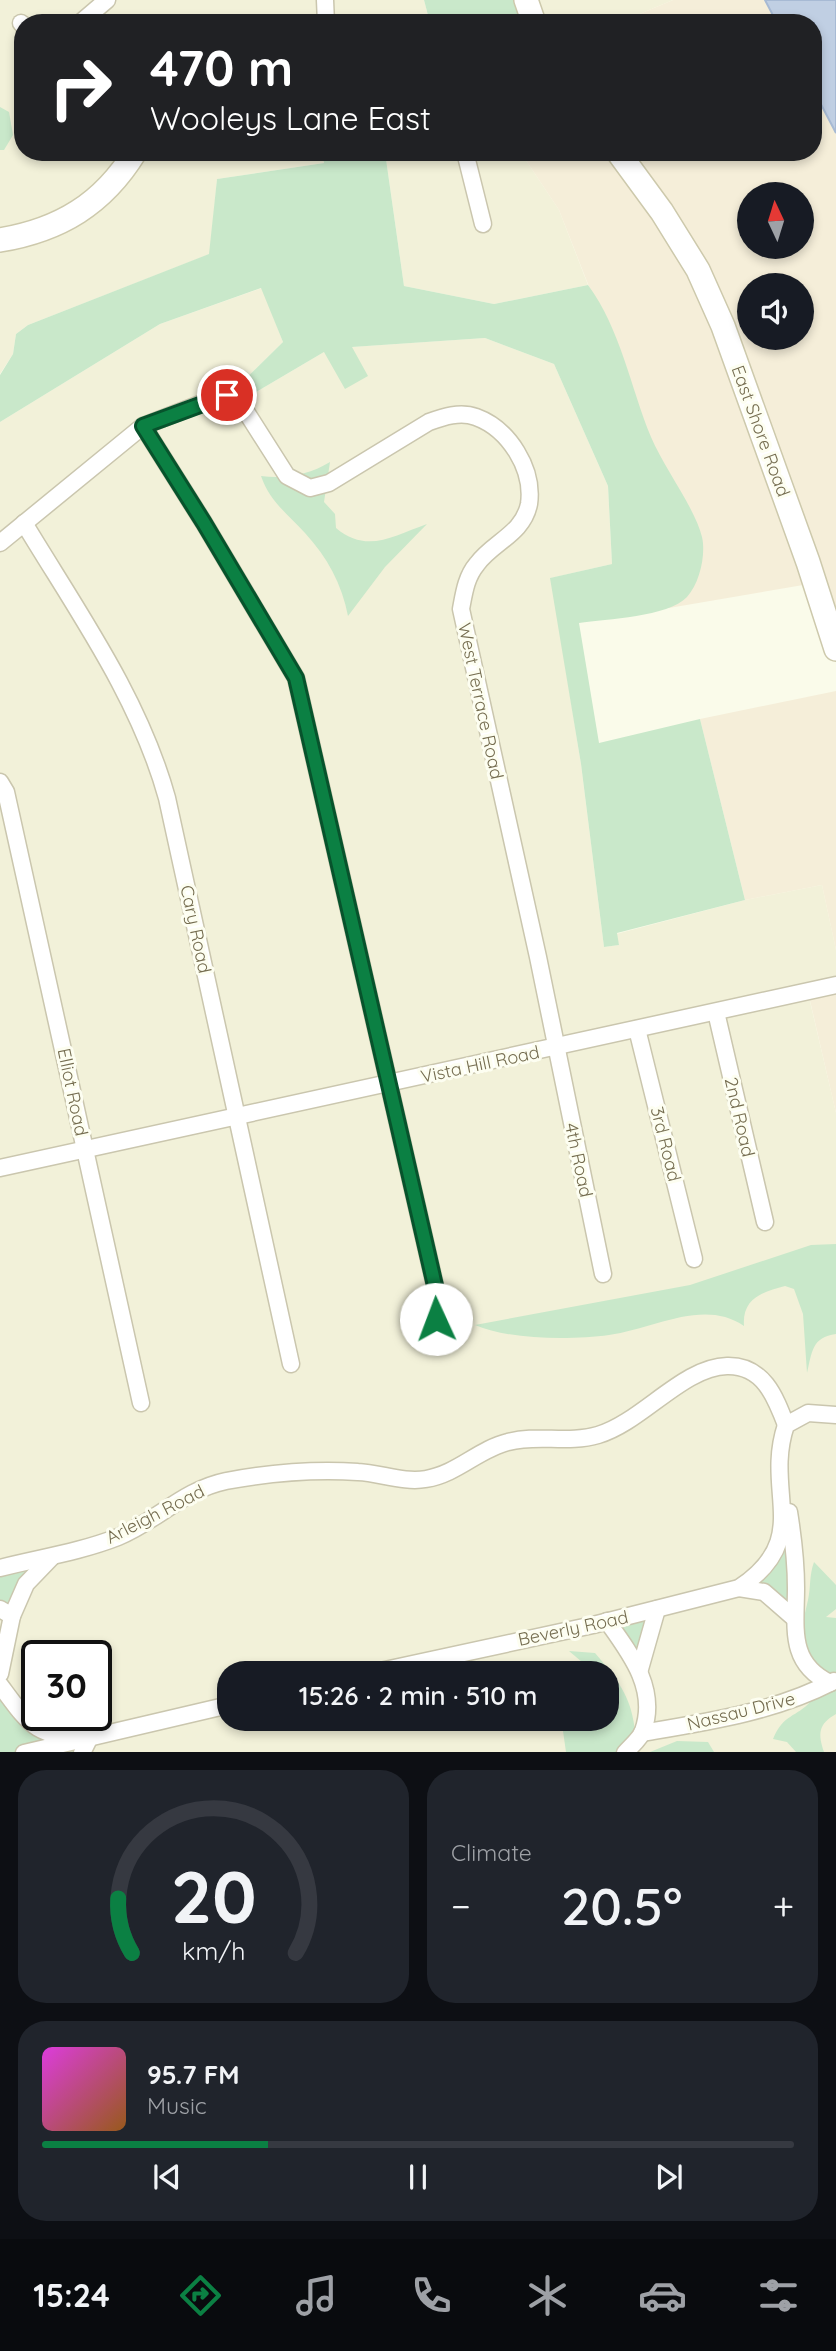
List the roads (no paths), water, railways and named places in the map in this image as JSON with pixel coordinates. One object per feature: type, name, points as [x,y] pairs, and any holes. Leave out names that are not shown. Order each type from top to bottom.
[{"type":"main road","points":[[0,240],[79,213],[100,198],[120,177],[130,161]]},
{"type":"main road","name":"East Shore Road","points":[[625,161],[662,212],[696,266],[723,326],[836,649]]},
{"type":"street","points":[[91,14],[107,0]]},
{"type":"street","points":[[467,161],[483,224]]},
{"type":"street","name":"West Terrace Road","points":[[143,426],[217,397],[232,396],[238,399],[287,476],[310,488],[329,483],[429,422],[461,415],[476,417],[499,431],[525,466],[529,480],[529,505],[520,525],[475,565],[464,587],[461,609],[556,1047]]},
{"type":"street","points":[[0,543],[143,426],[296,678],[315,748],[436,1290],[436,1319]]},
{"type":"street","name":"Cary Road","points":[[24,523],[126,692],[155,755],[291,1364]]},
{"type":"street","name":"Elliot Road","points":[[0,782],[6,792],[141,1403]]},
{"type":"street","name":"Vista Hill Road","points":[[0,1168],[836,985]]},
{"type":"street","name":"2nd Road","points":[[716,1012],[765,1222]]},
{"type":"street","name":"3rd Road","points":[[637,1029],[694,1259]]},
{"type":"street","name":"4th Road","points":[[556,1047],[603,1274]]},
{"type":"street","name":"Arleigh Road","points":[[0,1569],[118,1537],[147,1522],[180,1498],[224,1482],[317,1471],[425,1479],[444,1475],[510,1441],[594,1437],[633,1420],[690,1379],[719,1367],[731,1366],[754,1372],[775,1395],[789,1423]]},
{"type":"street","name":"Arleigh Road","points":[[775,1395],[808,1413],[836,1415]]},
{"type":"street","points":[[808,1413],[789,1423],[781,1439],[779,1476],[794,1542],[795,1642],[810,1670],[833,1681]]},
{"type":"street","name":"Beverly Road","points":[[426,1661],[607,1621],[739,1588],[766,1566],[781,1539],[783,1507],[779,1476]]},
{"type":"street","points":[[0,1675],[6,1612],[26,1584],[52,1556]]},
{"type":"street","points":[[739,1588],[764,1592],[794,1618]]},
{"type":"street","points":[[625,1752],[642,1733],[645,1711],[640,1669],[657,1609]]},
{"type":"street","points":[[607,1621],[640,1669]]},
{"type":"street","name":"Nassau Drive","points":[[642,1733],[725,1719],[804,1696],[833,1681]]},
{"type":"street","points":[[0,1685],[26,1721],[51,1736],[85,1745]]},
{"type":"street","points":[[24,1752],[85,1745],[217,1708]]},
{"type":"water","points":[[765,0],[836,0],[836,133],[822,106],[822,14],[772,14]]}]
